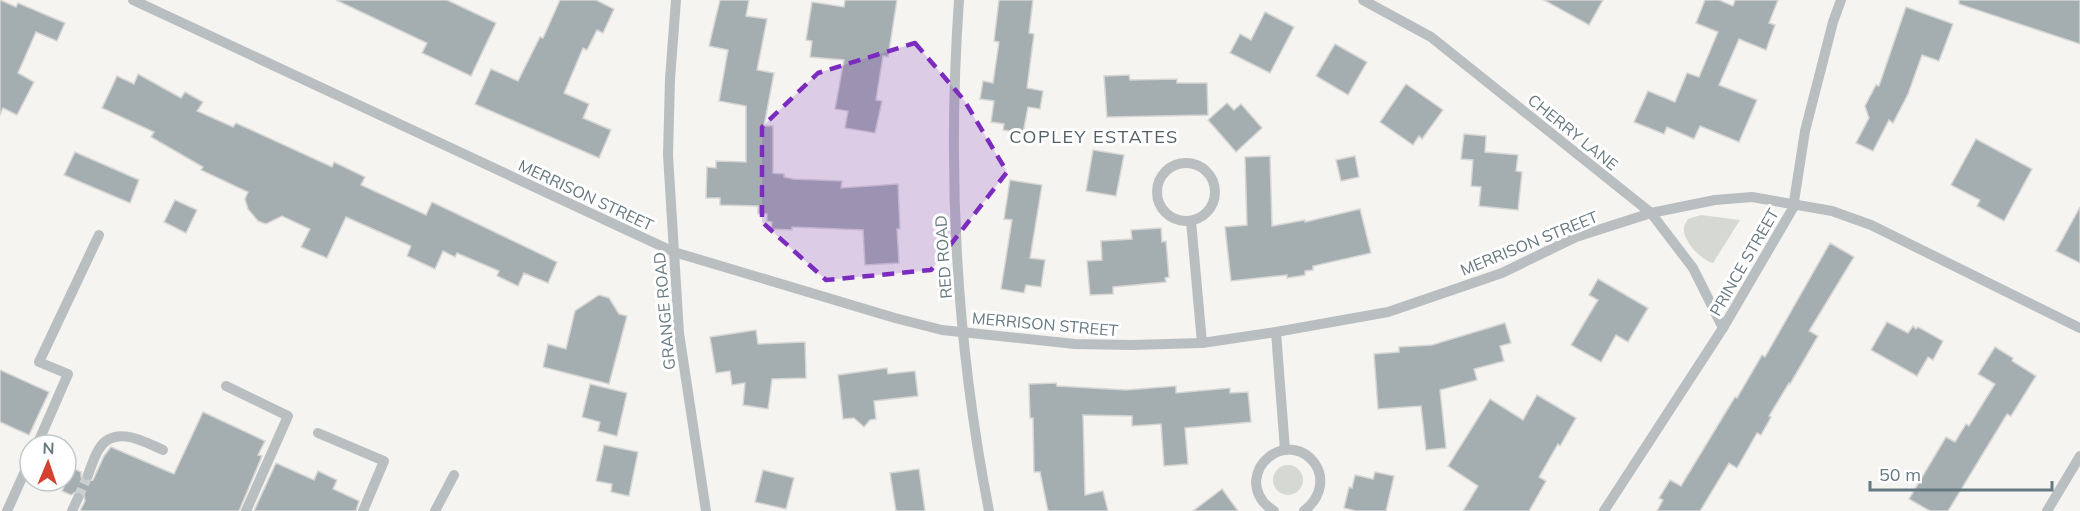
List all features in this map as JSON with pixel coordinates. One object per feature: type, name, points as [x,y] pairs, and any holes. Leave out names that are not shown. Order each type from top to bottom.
[{"type":"street","name":"MERRISON STREET","points":[[133,0],[674,252],[942,330],[1075,344],[1131,345],[1202,343],[1276,332],[1388,312],[1502,273],[1576,237],[1651,213],[1715,200],[1752,196],[1832,211],[1871,225],[2080,328]]},
{"type":"street","name":"GRANGE ROAD","points":[[676,0],[670,79],[668,155],[679,333],[706,511]]},
{"type":"street","name":"RED ROAD","points":[[959,0],[953,160],[957,262],[980,463],[989,511]]},
{"type":"street","name":"CHERRY LANE","points":[[1363,0],[1431,37],[1651,213],[1693,268],[1723,328]]},
{"type":"street","name":"PRINCE STREET","points":[[1604,511],[1723,328],[1785,224],[1793,205],[1805,131],[1833,22],[1841,0]]},
{"type":"street","points":[[1191,164],[1208,174],[1213,183],[1215,192],[1208,211],[1191,220],[1173,218],[1166,213],[1157,197],[1157,188],[1165,172],[1173,166],[1191,164]]},
{"type":"street","points":[[1191,220],[1202,343]]},
{"type":"street","points":[[42,433],[68,374],[39,362],[99,235]]},
{"type":"street","points":[[1276,332],[1285,450]]},
{"type":"street","points":[[226,386],[288,416],[246,511]]},
{"type":"street","points":[[318,433],[384,461],[363,511]]},
{"type":"street","points":[[88,475],[99,447],[106,440],[131,436],[164,450]]},
{"type":"street","points":[[1274,511],[1259,496],[1256,476],[1260,466],[1267,458],[1285,450],[1296,450],[1306,455],[1315,463],[1320,473],[1321,484],[1318,495],[1304,511]]},
{"type":"street","points":[[2047,511],[2080,456]]},
{"type":"street","points":[[435,511],[454,475]]},
{"type":"street","points":[[7,511],[18,487]]},
{"type":"street","points":[[72,511],[78,498]]},
{"type":"highlighted area","points":[[915,43],[964,100],[1007,172],[931,270],[826,280],[762,222],[762,127],[818,73]]},
{"type":"shaded area","points":[[1701,215],[1740,220],[1713,263],[1694,249],[1684,233],[1688,219]]},
{"type":"shaded area","points":[[1288,465],[1299,469],[1303,480],[1299,491],[1288,495],[1277,491],[1273,480],[1277,469]]},
{"type":"building","points":[[0,0],[16,7],[18,3],[65,23],[57,41],[36,32],[18,73],[34,82],[17,115],[3,108],[0,115]]},
{"type":"building","points":[[336,0],[447,0],[496,23],[471,76],[422,53],[427,43]]},
{"type":"building","points":[[560,0],[596,0],[614,9],[603,33],[597,30],[587,50],[583,48],[564,93],[589,104],[583,118],[611,130],[599,158],[475,104],[491,69],[518,81],[540,37],[543,38]]},
{"type":"building","points":[[720,0],[749,0],[746,16],[767,19],[757,70],[774,73],[764,126],[773,126],[773,173],[784,174],[784,177],[793,179],[842,181],[841,188],[898,184],[899,263],[865,265],[863,230],[792,227],[792,230],[771,229],[772,222],[767,221],[767,214],[758,214],[758,206],[720,205],[720,198],[706,198],[707,167],[716,168],[716,161],[746,162],[746,106],[719,101],[728,50],[709,46]]},
{"type":"building","points":[[845,0],[897,0],[888,57],[883,56],[876,100],[882,101],[875,133],[845,128],[848,111],[835,109],[844,60],[810,57],[812,41],[806,40],[812,2],[844,7]]},
{"type":"building","points":[[999,0],[1033,0],[1029,33],[1034,34],[1027,88],[1043,91],[1040,109],[1028,107],[1023,133],[1003,130],[1004,124],[991,122],[994,101],[980,99],[983,81],[993,83],[999,42],[994,41]]},
{"type":"building","points":[[1544,0],[1603,0],[1589,25]]},
{"type":"building","points":[[1705,0],[1719,0],[1733,6],[1735,0],[1778,0],[1769,23],[1775,25],[1766,50],[1739,39],[1719,85],[1757,100],[1739,142],[1700,126],[1694,139],[1667,127],[1664,134],[1634,122],[1648,91],[1675,102],[1687,73],[1699,77],[1718,32],[1696,23]]},
{"type":"building","points":[[1959,0],[2080,0],[2080,44],[1959,4]]},
{"type":"building","points":[[1906,7],[1953,24],[1939,61],[1922,55],[1908,94],[1893,123],[1889,120],[1873,151],[1856,143],[1869,118],[1865,106],[1876,85],[1879,86]]},
{"type":"building","points":[[1265,12],[1294,27],[1270,73],[1230,53],[1240,34],[1251,40]]},
{"type":"building","points":[[1335,44],[1367,62],[1348,95],[1316,76]]},
{"type":"building","points":[[138,74],[181,98],[185,92],[203,102],[197,111],[233,127],[236,123],[332,167],[334,162],[365,177],[361,185],[426,215],[432,202],[557,262],[548,283],[524,273],[518,286],[497,276],[499,271],[457,253],[455,257],[443,251],[435,269],[407,256],[411,246],[346,217],[327,258],[301,247],[310,229],[282,216],[266,224],[258,221],[248,209],[245,199],[248,192],[201,170],[203,167],[151,137],[154,132],[102,108],[117,76],[134,84]]},
{"type":"building","points":[[1129,75],[1130,80],[1177,79],[1177,83],[1207,83],[1208,115],[1107,117],[1104,76]]},
{"type":"building","points":[[1406,84],[1443,110],[1422,139],[1419,136],[1413,145],[1380,122]]},
{"type":"building","points":[[1227,103],[1234,110],[1241,104],[1262,128],[1236,152],[1208,120]]},
{"type":"building","points":[[1464,134],[1486,136],[1485,152],[1518,155],[1516,171],[1522,172],[1518,210],[1479,206],[1481,187],[1471,186],[1473,160],[1461,159]]},
{"type":"building","points":[[1976,139],[2032,169],[2004,221],[1977,206],[1980,200],[1951,185]]},
{"type":"building","points":[[1093,150],[1124,155],[1116,196],[1086,191]]},
{"type":"building","points":[[75,152],[139,180],[130,203],[64,175]]},
{"type":"building","points":[[1270,156],[1272,226],[1305,220],[1305,222],[1360,209],[1371,253],[1313,266],[1313,270],[1305,271],[1305,275],[1231,281],[1225,227],[1247,225],[1245,157]]},
{"type":"building","points":[[1355,156],[1359,177],[1341,181],[1336,160]]},
{"type":"building","points":[[1010,180],[1042,185],[1030,258],[1045,260],[1041,287],[1026,285],[1024,293],[1001,289],[1012,220],[1004,219]]},
{"type":"building","points":[[175,200],[197,210],[186,233],[164,222]]},
{"type":"building","points":[[2080,207],[2080,263],[2056,251]]},
{"type":"building","points":[[1161,228],[1162,242],[1166,241],[1169,277],[1165,278],[1166,282],[1113,287],[1113,294],[1090,295],[1087,261],[1102,260],[1101,241],[1132,239],[1131,230]]},
{"type":"building","points":[[1830,243],[1854,257],[1809,331],[1818,336],[1769,416],[1771,417],[1761,435],[1757,433],[1737,468],[1729,463],[1700,511],[1657,511],[1663,500],[1659,498],[1670,480],[1681,486],[1762,355],[1765,357]]},
{"type":"building","points":[[1598,279],[1648,308],[1628,342],[1616,335],[1601,362],[1571,345],[1598,300],[1589,295]]},
{"type":"building","points":[[599,295],[609,298],[619,314],[627,316],[609,384],[543,367],[548,344],[566,349],[575,311]]},
{"type":"building","points":[[1887,322],[1908,333],[1913,326],[1916,329],[1918,327],[1943,341],[1933,360],[1928,357],[1917,376],[1871,350]]},
{"type":"building","points":[[1505,323],[1511,343],[1500,346],[1504,361],[1474,369],[1477,380],[1440,390],[1446,448],[1426,450],[1421,406],[1378,409],[1374,354],[1399,352],[1399,347],[1432,345]]},
{"type":"building","points":[[756,330],[758,344],[805,342],[806,378],[772,379],[768,409],[743,405],[745,383],[732,385],[730,371],[716,373],[710,337]]},
{"type":"building","points":[[1995,347],[2036,376],[2011,416],[2007,414],[1948,511],[1930,511],[1909,499],[1946,437],[1955,442],[1966,424],[1969,426],[1995,384],[1978,374]]},
{"type":"building","points":[[887,368],[888,374],[915,371],[918,396],[874,401],[876,419],[870,420],[864,427],[854,418],[843,419],[838,375]]},
{"type":"building","points":[[0,370],[49,392],[30,433],[25,433],[0,422]]},
{"type":"building","points":[[1056,383],[1057,386],[1126,390],[1176,386],[1176,393],[1230,388],[1230,393],[1248,392],[1251,422],[1185,428],[1188,464],[1164,466],[1161,424],[1132,426],[1132,416],[1083,415],[1085,495],[1103,491],[1108,511],[1048,511],[1040,472],[1034,472],[1033,418],[1030,418],[1029,384]]},
{"type":"building","points":[[590,384],[627,393],[617,436],[598,431],[600,422],[582,417]]},
{"type":"building","points":[[1537,395],[1576,418],[1539,477],[1546,481],[1529,511],[1463,511],[1478,486],[1448,466],[1490,399],[1523,420]]},
{"type":"building","points":[[203,412],[265,441],[258,455],[262,456],[239,511],[80,511],[85,501],[84,493],[78,491],[78,471],[81,472],[81,477],[85,482],[93,480],[104,456],[111,447],[174,474]]},
{"type":"building","points":[[604,445],[638,452],[629,496],[611,492],[612,484],[596,481]]},
{"type":"building","points":[[276,463],[314,480],[318,471],[337,480],[333,489],[359,501],[356,511],[254,511]]},
{"type":"building","points":[[919,469],[925,511],[896,511],[890,473]]},
{"type":"building","points":[[763,470],[794,478],[786,509],[755,502]]},
{"type":"building","points":[[1375,472],[1394,476],[1386,511],[1356,511],[1344,508],[1349,487],[1352,488],[1355,475],[1373,479]]},
{"type":"building","points":[[1222,489],[1238,511],[1193,511]]},
{"type":"tunnel","points":[[78,498],[88,475]]},
{"type":"district","name":"COPLEY ESTATES","points":[[1094,137]]}]
